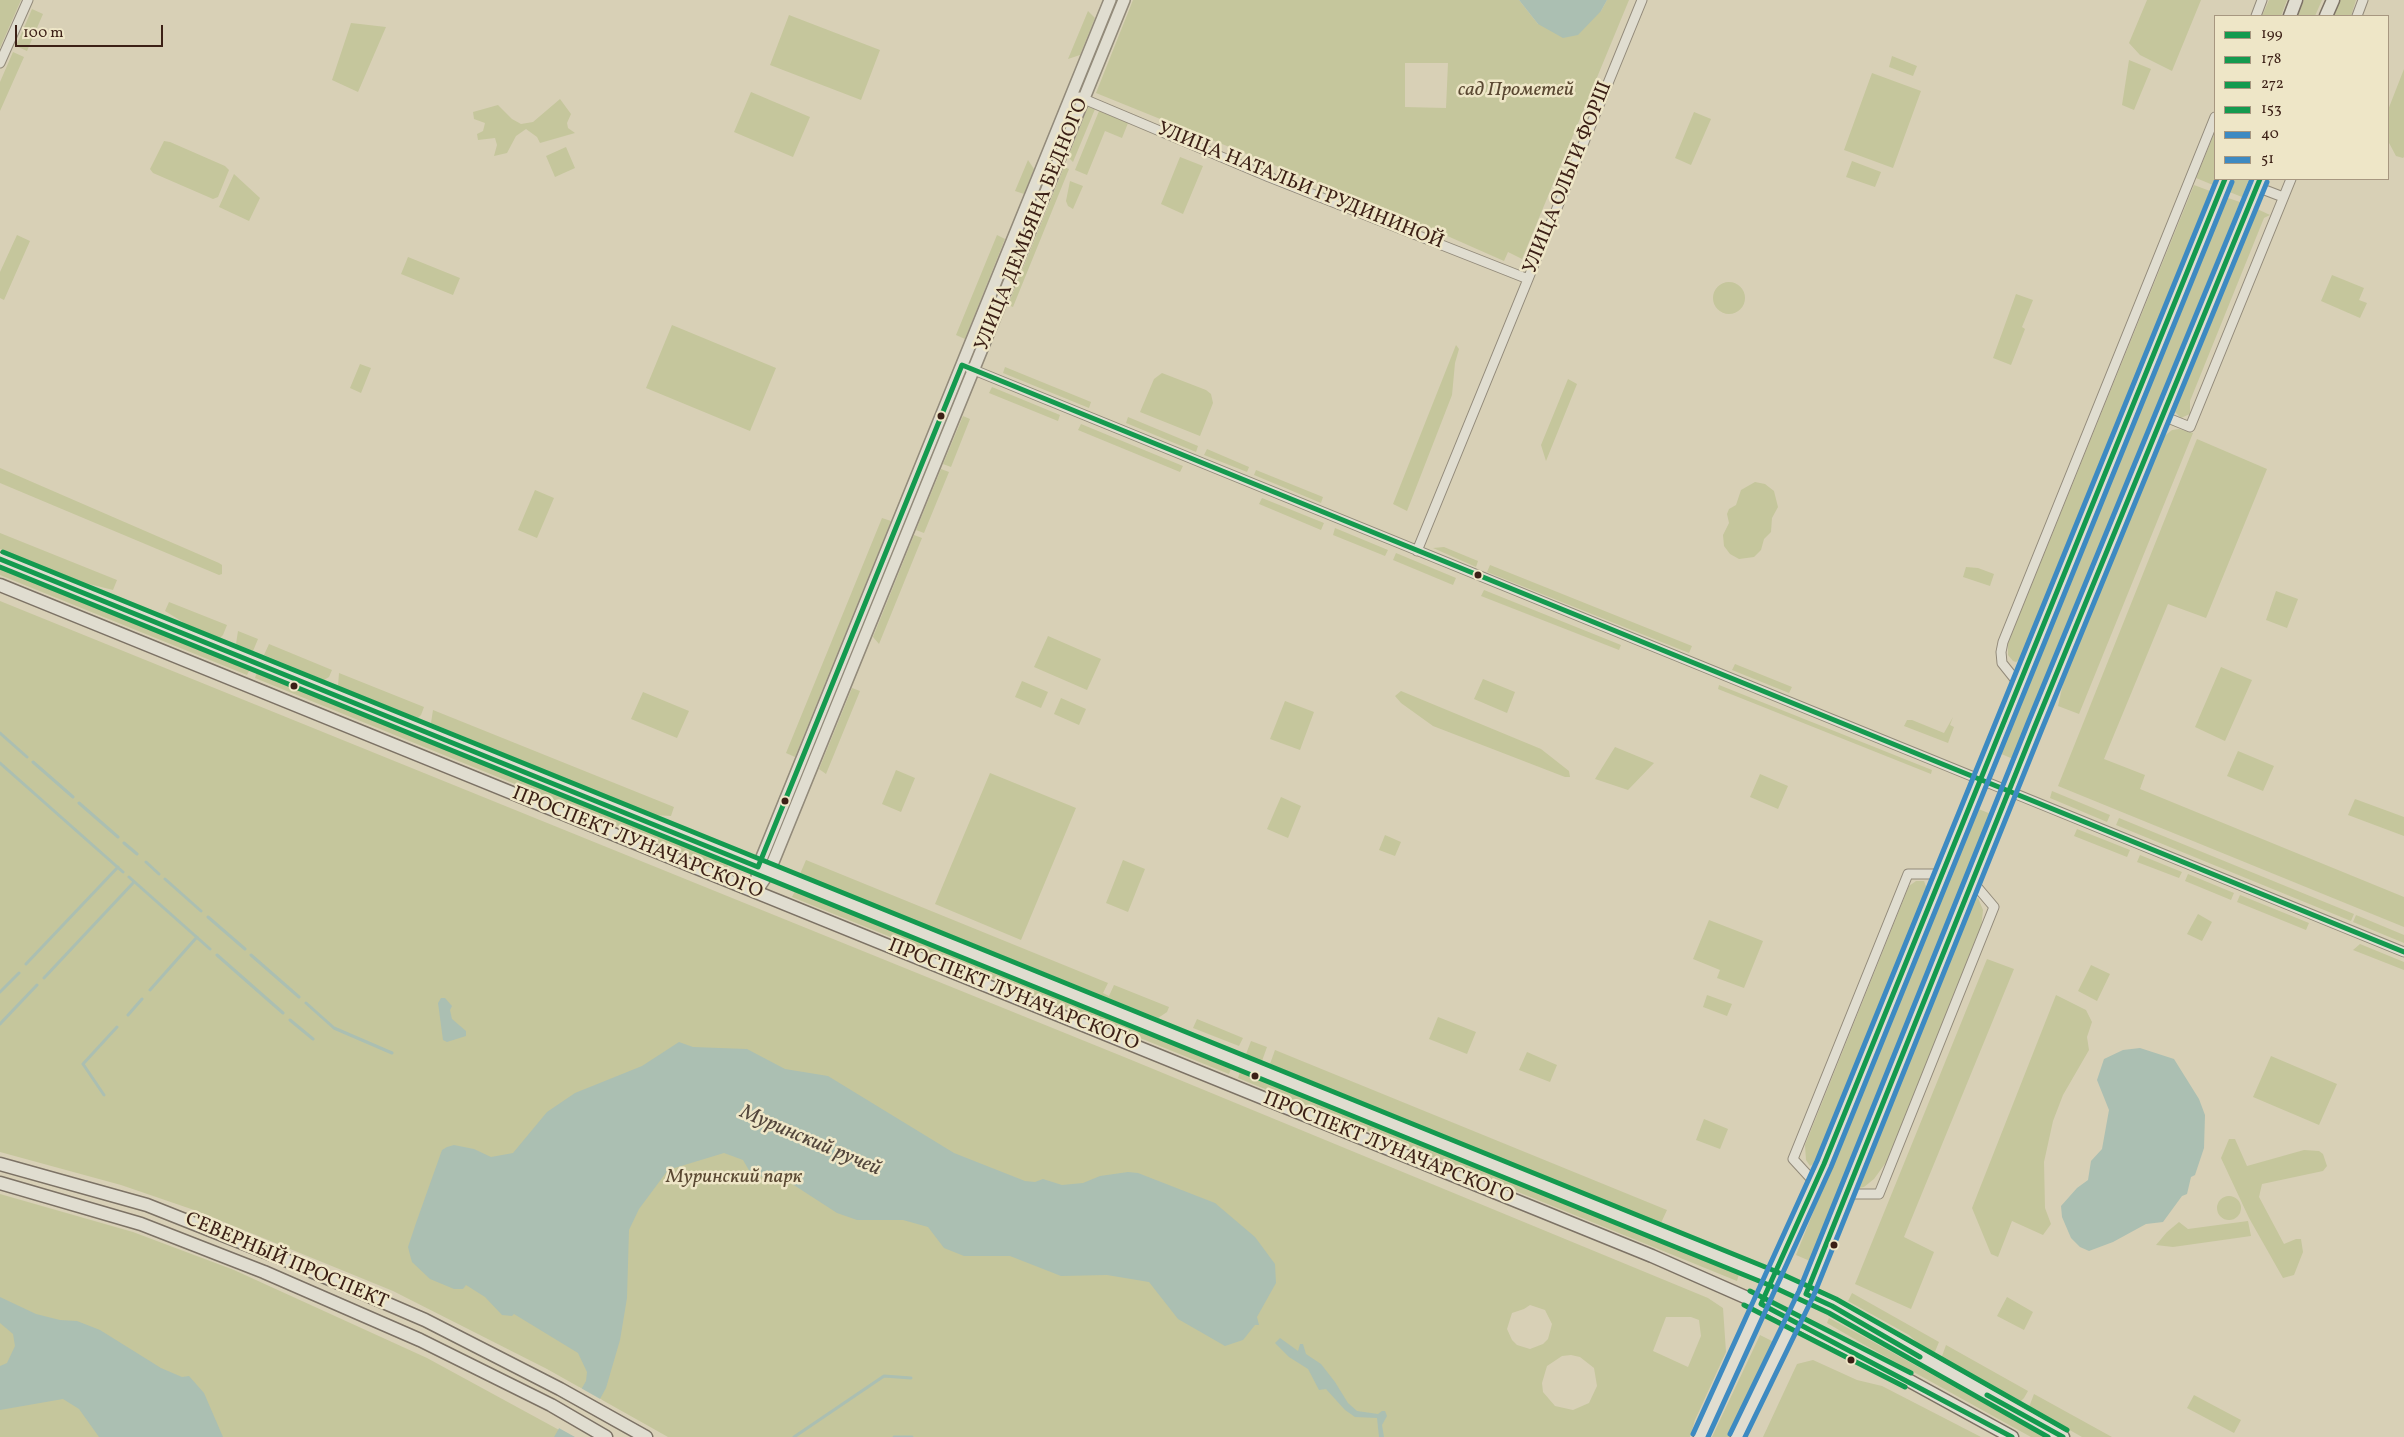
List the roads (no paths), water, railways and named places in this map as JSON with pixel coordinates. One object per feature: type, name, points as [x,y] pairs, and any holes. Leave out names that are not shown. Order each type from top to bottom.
[{"type":"main road","points":[[2290,15],[2296,0]]},
{"type":"main road","points":[[2326,15],[2333,0]]},
{"type":"main road","points":[[1700,1437],[1815,1183],[2225,180]]},
{"type":"main road","points":[[1737,1437],[1806,1294],[1972,881],[2258,183]]},
{"type":"main road","name":"ПРОСПЕКТ ЛУНАЧАРСКОГО","points":[[0,559],[1772,1278],[1844,1313],[2063,1437]]},
{"type":"main road","name":"ПРОСПЕКТ ЛУНАЧАРСКОГО","points":[[0,585],[1652,1256],[1794,1321],[2012,1437]]},
{"type":"main road","name":"СЕВЕРНЫЙ ПРОСПЕКТ","points":[[0,1164],[147,1205],[288,1261],[425,1320],[560,1389],[646,1437]]},
{"type":"main road","name":"СЕВЕРНЫЙ ПРОСПЕКТ","points":[[0,1183],[141,1224],[264,1272],[420,1340],[550,1405],[602,1435]]},
{"type":"street","points":[[0,63],[28,0]]},
{"type":"street","name":"УЛИЦА ДЕМЬЯНА БЕДНОГО","points":[[756,892],[962,365],[1110,0]]},
{"type":"street","name":"УЛИЦА ДЕМЬЯНА БЕДНОГО","points":[[764,869],[974,370],[1124,0]]},
{"type":"street","name":"УЛИЦА ОЛЬГИ ФОРШ","points":[[1417,551],[1642,0]]},
{"type":"street","points":[[2256,15],[2262,0]]},
{"type":"street","points":[[2357,15],[2363,0]]},
{"type":"street","name":"УЛИЦА НАТАЛЬИ ГРУДИНИНОЙ","points":[[1072,94],[1270,177],[1528,280]]},
{"type":"street","points":[[2018,683],[2002,662],[2003,642],[2214,119]]},
{"type":"street","points":[[2163,416],[2190,427],[2290,180]]},
{"type":"street","points":[[2258,183],[2283,197]]},
{"type":"street","points":[[962,365],[2404,952]]},
{"type":"street","points":[[1815,1183],[1793,1159],[1904,883],[1908,874],[1941,874]]},
{"type":"street","points":[[1846,1194],[1879,1194],[1894,1158],[1994,907],[1972,881]]},
{"type":"water","points":[[1519,0],[1607,0],[1601,11],[1578,35],[1563,38],[1538,24]]},
{"type":"water","points":[[441,998],[445,998],[452,1006],[450,1010],[452,1019],[466,1031],[466,1036],[447,1042],[443,1040],[438,1003]]},
{"type":"water","name":"Муринский ручей","points":[[679,1042],[693,1047],[747,1049],[785,1069],[828,1076],[954,1153],[1025,1181],[1035,1182],[1043,1179],[1062,1185],[1083,1183],[1100,1176],[1128,1172],[1138,1173],[1215,1203],[1255,1237],[1275,1264],[1276,1283],[1257,1317],[1259,1325],[1255,1325],[1243,1340],[1225,1346],[1178,1319],[1149,1282],[1107,1275],[1061,1276],[1010,1256],[964,1256],[944,1248],[928,1227],[903,1220],[857,1220],[837,1213],[783,1178],[765,1178],[750,1172],[743,1160],[724,1153],[668,1170],[639,1209],[629,1230],[627,1298],[620,1340],[606,1388],[579,1437],[554,1437],[586,1381],[587,1372],[578,1353],[514,1314],[512,1316],[502,1315],[485,1297],[466,1285],[463,1289],[454,1289],[430,1279],[412,1262],[408,1247],[442,1150],[454,1145],[474,1149],[491,1157],[513,1153],[547,1112],[575,1093],[642,1066]]},
{"type":"water","points":[[2140,1048],[2174,1059],[2199,1099],[2205,1115],[2204,1148],[2195,1175],[2191,1177],[2187,1194],[2182,1196],[2163,1222],[2146,1224],[2113,1242],[2089,1251],[2080,1247],[2071,1238],[2062,1217],[2061,1206],[2077,1188],[2088,1180],[2091,1161],[2102,1149],[2109,1110],[2097,1080],[2104,1059],[2123,1050]]},
{"type":"water","points":[[0,1297],[36,1314],[60,1320],[77,1321],[100,1330],[161,1368],[182,1377],[189,1376],[204,1393],[223,1437],[99,1437],[79,1409],[63,1399],[0,1410],[0,1366],[7,1363],[15,1346],[13,1334],[0,1323]]},
{"type":"water","points":[[1280,1338],[1298,1351],[1300,1344],[1303,1344],[1306,1354],[1321,1364],[1348,1403],[1357,1411],[1378,1414],[1385,1411],[1387,1416],[1382,1425],[1384,1437],[1379,1437],[1377,1418],[1355,1417],[1345,1410],[1326,1389],[1319,1390],[1308,1369],[1289,1357],[1275,1343]]},
{"type":"waterway","points":[[0,733],[27,757]]},
{"type":"waterway","points":[[33,762],[73,797]]},
{"type":"waterway","points":[[0,763],[123,872]]},
{"type":"waterway","points":[[79,803],[118,837]]},
{"type":"waterway","points":[[124,843],[137,854]]},
{"type":"waterway","points":[[146,862],[159,874]]},
{"type":"waterway","points":[[26,964],[118,867]]},
{"type":"waterway","points":[[129,877],[210,949]]},
{"type":"waterway","points":[[165,879],[201,911]]},
{"type":"waterway","points":[[44,978],[134,882]]},
{"type":"waterway","points":[[208,917],[245,949]]},
{"type":"waterway","points":[[150,990],[197,937]]},
{"type":"waterway","points":[[217,955],[283,1013]]},
{"type":"waterway","points":[[251,955],[299,997]]},
{"type":"waterway","points":[[0,992],[19,973]]},
{"type":"waterway","points":[[0,1024],[37,985]]},
{"type":"waterway","points":[[128,1015],[142,999]]},
{"type":"waterway","points":[[306,1003],[334,1028],[392,1053]]},
{"type":"waterway","points":[[290,1020],[313,1039]]},
{"type":"waterway","points":[[104,1095],[83,1064],[117,1027]]},
{"type":"waterway","points":[[794,1437],[884,1376],[911,1378]]},
{"type":"waterway","points":[[894,1437],[912,1437]]},
{"type":"park label","name":"сад Прометей","points":[[1516,91]]},
{"type":"park label","name":"Муринский парк","points":[[734,1178]]}]
